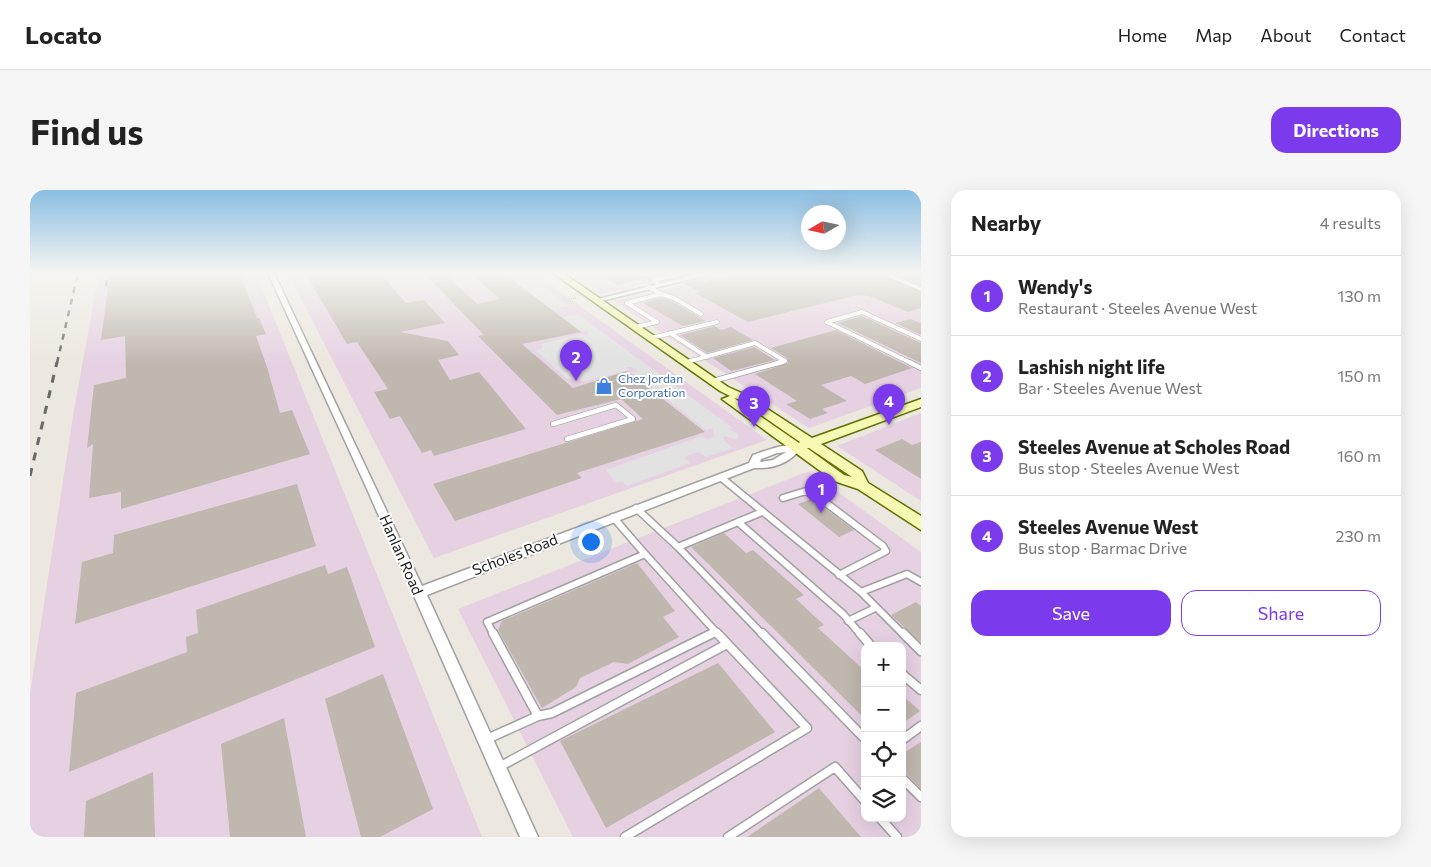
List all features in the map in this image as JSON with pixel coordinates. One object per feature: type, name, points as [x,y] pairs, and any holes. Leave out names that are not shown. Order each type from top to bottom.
[{"type":"main road","points":[[602,303],[724,389],[742,397],[857,474],[863,486]]},
{"type":"main road","points":[[724,389],[728,400],[839,478],[863,486],[921,524]]},
{"type":"main road","points":[[796,448],[921,403]]},
{"type":"street","name":"Hanlan Road","points":[[284,303],[529,837]]},
{"type":"street","name":"Scholes Road","points":[[418,593],[636,508],[753,465],[768,466],[788,458],[796,448]]},
{"type":"lane","points":[[629,303],[657,322],[636,327]]},
{"type":"lane","points":[[683,303],[701,314]]},
{"type":"lane","points":[[921,339],[862,312],[827,322],[921,368]]},
{"type":"lane","points":[[651,338],[717,322]]},
{"type":"lane","points":[[670,333],[707,357]]},
{"type":"lane","points":[[687,362],[755,343],[785,361],[713,381]]},
{"type":"lane","points":[[552,424],[616,405],[633,419],[567,438]]},
{"type":"lane","points":[[720,477],[861,592],[875,608],[921,651]]},
{"type":"lane","points":[[782,498],[806,491],[817,496],[883,546],[886,551],[839,575]]},
{"type":"lane","points":[[636,508],[678,547],[861,735]]},
{"type":"lane","points":[[678,547],[762,512]]},
{"type":"lane","points":[[613,517],[727,644],[807,728],[624,837]]},
{"type":"lane","points":[[738,522],[848,621],[867,642]]},
{"type":"lane","points":[[538,716],[486,622],[645,554]]},
{"type":"lane","points":[[861,592],[907,574],[921,582]]},
{"type":"lane","points":[[848,621],[875,608]]},
{"type":"lane","points":[[485,740],[538,716],[552,713],[716,632]]},
{"type":"lane","points":[[498,768],[727,644]]},
{"type":"lane","points":[[906,677],[921,690]]},
{"type":"lane","points":[[906,737],[921,726]]},
{"type":"lane","points":[[728,837],[835,767],[861,796]]},
{"type":"lane","points":[[906,782],[921,797]]},
{"type":"lane","points":[[884,822],[897,837]]},
{"type":"shaded area","points":[[93,303],[268,303],[482,837],[30,837],[30,694],[74,410]]},
{"type":"shaded area","points":[[303,303],[576,303],[767,440],[434,558]]},
{"type":"shaded area","points":[[543,303],[565,303],[569,306],[552,310]]},
{"type":"shaded area","points":[[616,303],[921,303],[921,388],[809,428]]},
{"type":"shaded area","points":[[579,315],[733,428],[728,430],[738,433],[738,440],[724,436],[723,440],[733,448],[706,457],[699,452],[684,457],[690,463],[627,486],[622,481],[616,483],[606,470],[702,436],[708,440],[714,436],[713,428],[706,430],[632,372],[637,371],[631,367],[626,367],[629,370],[584,382],[580,379],[567,379],[536,351],[543,347],[540,344],[582,334],[587,337],[588,331],[581,332],[563,317]]},
{"type":"shaded area","points":[[921,413],[921,501],[837,446]]},
{"type":"shaded area","points":[[809,471],[921,552],[921,837],[573,837],[458,609]]},
{"type":"building","points":[[106,303],[251,303],[266,334],[256,336],[280,413],[292,410],[310,454],[121,509],[121,492],[89,498],[93,444],[87,448],[94,385],[126,378],[125,336],[101,340]]},
{"type":"building","points":[[323,303],[427,303],[445,323],[400,332],[448,341],[459,355],[438,360],[450,380],[479,372],[526,429],[434,456],[431,450],[422,453],[400,416],[390,419],[374,392],[388,389],[357,342],[347,344]]},
{"type":"building","points":[[453,303],[543,303],[581,332],[522,344],[573,388],[627,371],[705,432],[577,473],[582,478],[455,521],[433,484],[643,419],[621,399],[557,415],[478,336],[484,335]]},
{"type":"building","points":[[643,303],[676,303],[706,321],[683,326]]},
{"type":"building","points":[[714,303],[825,303],[748,322]]},
{"type":"building","points":[[887,303],[921,303],[921,308],[908,312]]},
{"type":"building","points":[[862,316],[921,343],[921,363],[838,323]]},
{"type":"building","points":[[910,319],[921,323],[921,335],[895,323]]},
{"type":"building","points":[[715,326],[721,330],[731,327],[753,340],[707,353],[680,335]]},
{"type":"building","points":[[836,330],[912,368],[865,384],[851,376],[821,385],[847,401],[822,409],[828,413],[810,419],[786,404],[797,401],[755,374],[788,363],[787,358],[771,348]]},
{"type":"building","points":[[754,347],[775,360],[731,371],[713,358]]},
{"type":"building","points":[[902,439],[912,445],[921,442],[921,479],[875,450]]},
{"type":"building","points":[[297,484],[316,546],[75,624],[82,562],[113,553],[114,535]]},
{"type":"building","points":[[812,499],[854,530],[839,537],[798,504]]},
{"type":"building","points":[[724,533],[746,553],[753,550],[804,595],[796,599],[824,625],[818,628],[861,667],[861,715],[691,547]]},
{"type":"building","points":[[637,563],[675,611],[663,617],[679,637],[628,664],[614,662],[580,678],[576,687],[542,708],[498,630],[502,621]]},
{"type":"building","points":[[325,565],[328,574],[347,567],[375,647],[69,772],[76,693],[187,652],[186,637],[198,633],[196,610]]},
{"type":"building","points":[[916,602],[921,606],[921,643],[891,615]]},
{"type":"building","points":[[718,663],[775,732],[606,828],[560,741]]},
{"type":"building","points":[[383,674],[433,809],[380,837],[361,837],[325,699]]},
{"type":"building","points":[[906,699],[920,711],[906,721]]},
{"type":"building","points":[[284,718],[306,837],[230,837],[221,744]]},
{"type":"building","points":[[921,742],[921,789],[906,773],[906,751]]},
{"type":"building","points":[[153,772],[155,837],[84,837],[86,801]]},
{"type":"building","points":[[819,788],[861,837],[747,837]]},
{"type":"railway","points":[[57,363],[71,303]]},
{"type":"railway","points":[[30,476],[57,362]]},
{"type":"place","name":"Lashish night life","points":[[576,381]]},
{"type":"place","name":"Chez Jordan Corporation","points":[[604,386]]},
{"type":"place","name":"Steeles Avenue West","points":[[889,425]]},
{"type":"place","name":"Steeles Avenue at Scholes Road","points":[[754,427]]},
{"type":"place","name":"Wendy's","points":[[821,513]]}]
